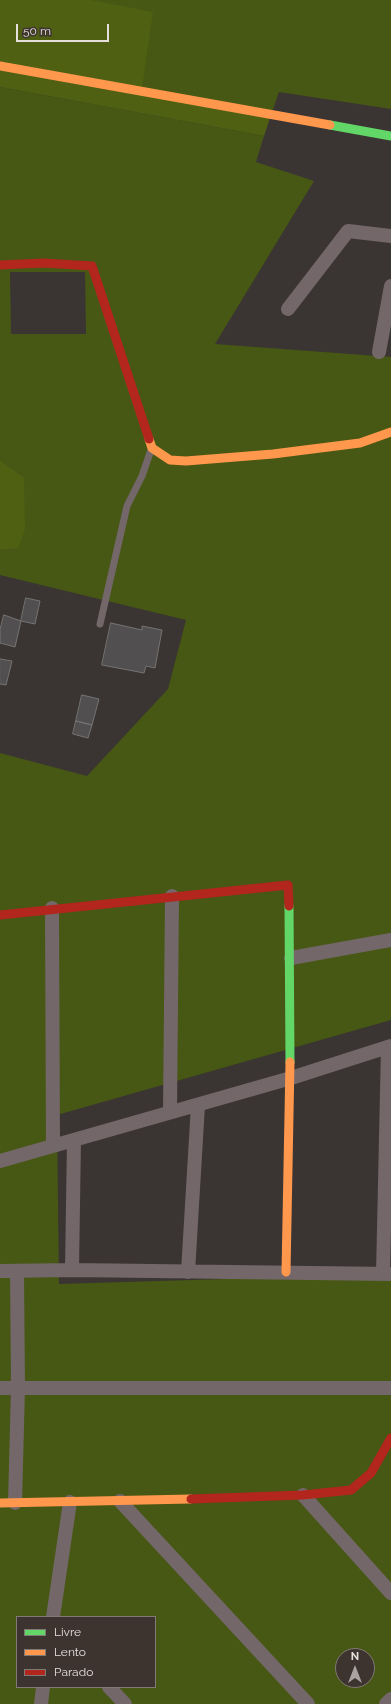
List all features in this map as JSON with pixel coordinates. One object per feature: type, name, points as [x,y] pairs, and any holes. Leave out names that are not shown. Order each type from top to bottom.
[{"type":"street","points":[[0,66],[391,136]]},
{"type":"street","points":[[288,309],[348,231],[391,236]]},
{"type":"street","points":[[0,265],[44,263],[92,266],[152,448],[170,460],[186,461],[273,454],[360,443],[391,432]]},
{"type":"street","points":[[379,352],[391,286]]},
{"type":"street","points":[[0,915],[52,908],[288,885],[291,958],[291,1078],[286,1272]]},
{"type":"street","points":[[170,1112],[172,896]]},
{"type":"street","points":[[52,908],[53,1146]]},
{"type":"street","points":[[291,958],[391,940]]},
{"type":"street","points":[[0,1161],[291,1078],[389,1047],[387,1274],[72,1270],[0,1271]]},
{"type":"street","points":[[188,1272],[198,1105]]},
{"type":"street","points":[[72,1270],[74,1140]]},
{"type":"street","points":[[15,1503],[18,1388],[17,1271]]},
{"type":"street","points":[[0,1388],[391,1388]]},
{"type":"street","points":[[0,1503],[303,1495],[351,1490],[371,1473],[391,1438]]},
{"type":"street","points":[[303,1495],[391,1593]]},
{"type":"street","points":[[120,1501],[308,1704]]},
{"type":"street","points":[[53,1616],[70,1502]]},
{"type":"street","points":[[41,1704],[44,1688]]},
{"type":"street","points":[[111,1688],[125,1704]]},
{"type":"street","points":[[386,1704],[391,1699]]},
{"type":"lane","points":[[100,624],[126,506],[142,476],[152,448]]},
{"type":"green space","points":[[0,0],[91,0],[153,12],[141,95],[270,118],[264,136],[0,87]]},
{"type":"green space","points":[[91,0],[391,0],[391,109],[279,92],[270,118],[141,95]]},
{"type":"green space","points":[[0,87],[264,136],[256,162],[314,181],[215,344],[391,357],[391,1020],[57,1115],[59,1284],[391,1274],[391,1704],[0,1704],[0,753],[87,776],[168,689],[186,620],[0,575],[0,550],[18,549],[24,477],[0,460]],"holes":[[[10,272],[85,272],[86,334],[11,334]]]},
{"type":"green space","points":[[0,460],[24,477],[25,529],[18,549],[0,550]]},
{"type":"building","points":[[26,598],[40,601],[35,624],[21,621]]},
{"type":"building","points":[[4,615],[21,621],[15,647],[0,643],[0,630]]},
{"type":"building","points":[[111,623],[142,630],[142,626],[162,630],[155,668],[146,666],[144,673],[102,665]]},
{"type":"building","points":[[0,659],[12,661],[6,685],[0,684]]},
{"type":"building","points":[[82,695],[99,699],[92,725],[76,721]]},
{"type":"building","points":[[76,721],[92,725],[88,738],[73,734]]},
{"type":"traffic: fast","points":[[330,125],[391,136]]},
{"type":"traffic: fast","points":[[289,906],[290,1062]]},
{"type":"traffic: slow","points":[[0,66],[330,125]]},
{"type":"traffic: slow","points":[[149,439],[152,448],[170,460],[186,461],[273,454],[360,443],[391,432]]},
{"type":"traffic: slow","points":[[286,1272],[290,1062]]},
{"type":"traffic: slow","points":[[0,1503],[191,1499]]},
{"type":"traffic: jam","points":[[0,265],[44,263],[92,266],[149,439]]},
{"type":"traffic: jam","points":[[0,915],[288,885],[289,906]]},
{"type":"traffic: jam","points":[[191,1499],[303,1495],[351,1490],[371,1473],[391,1438]]}]
